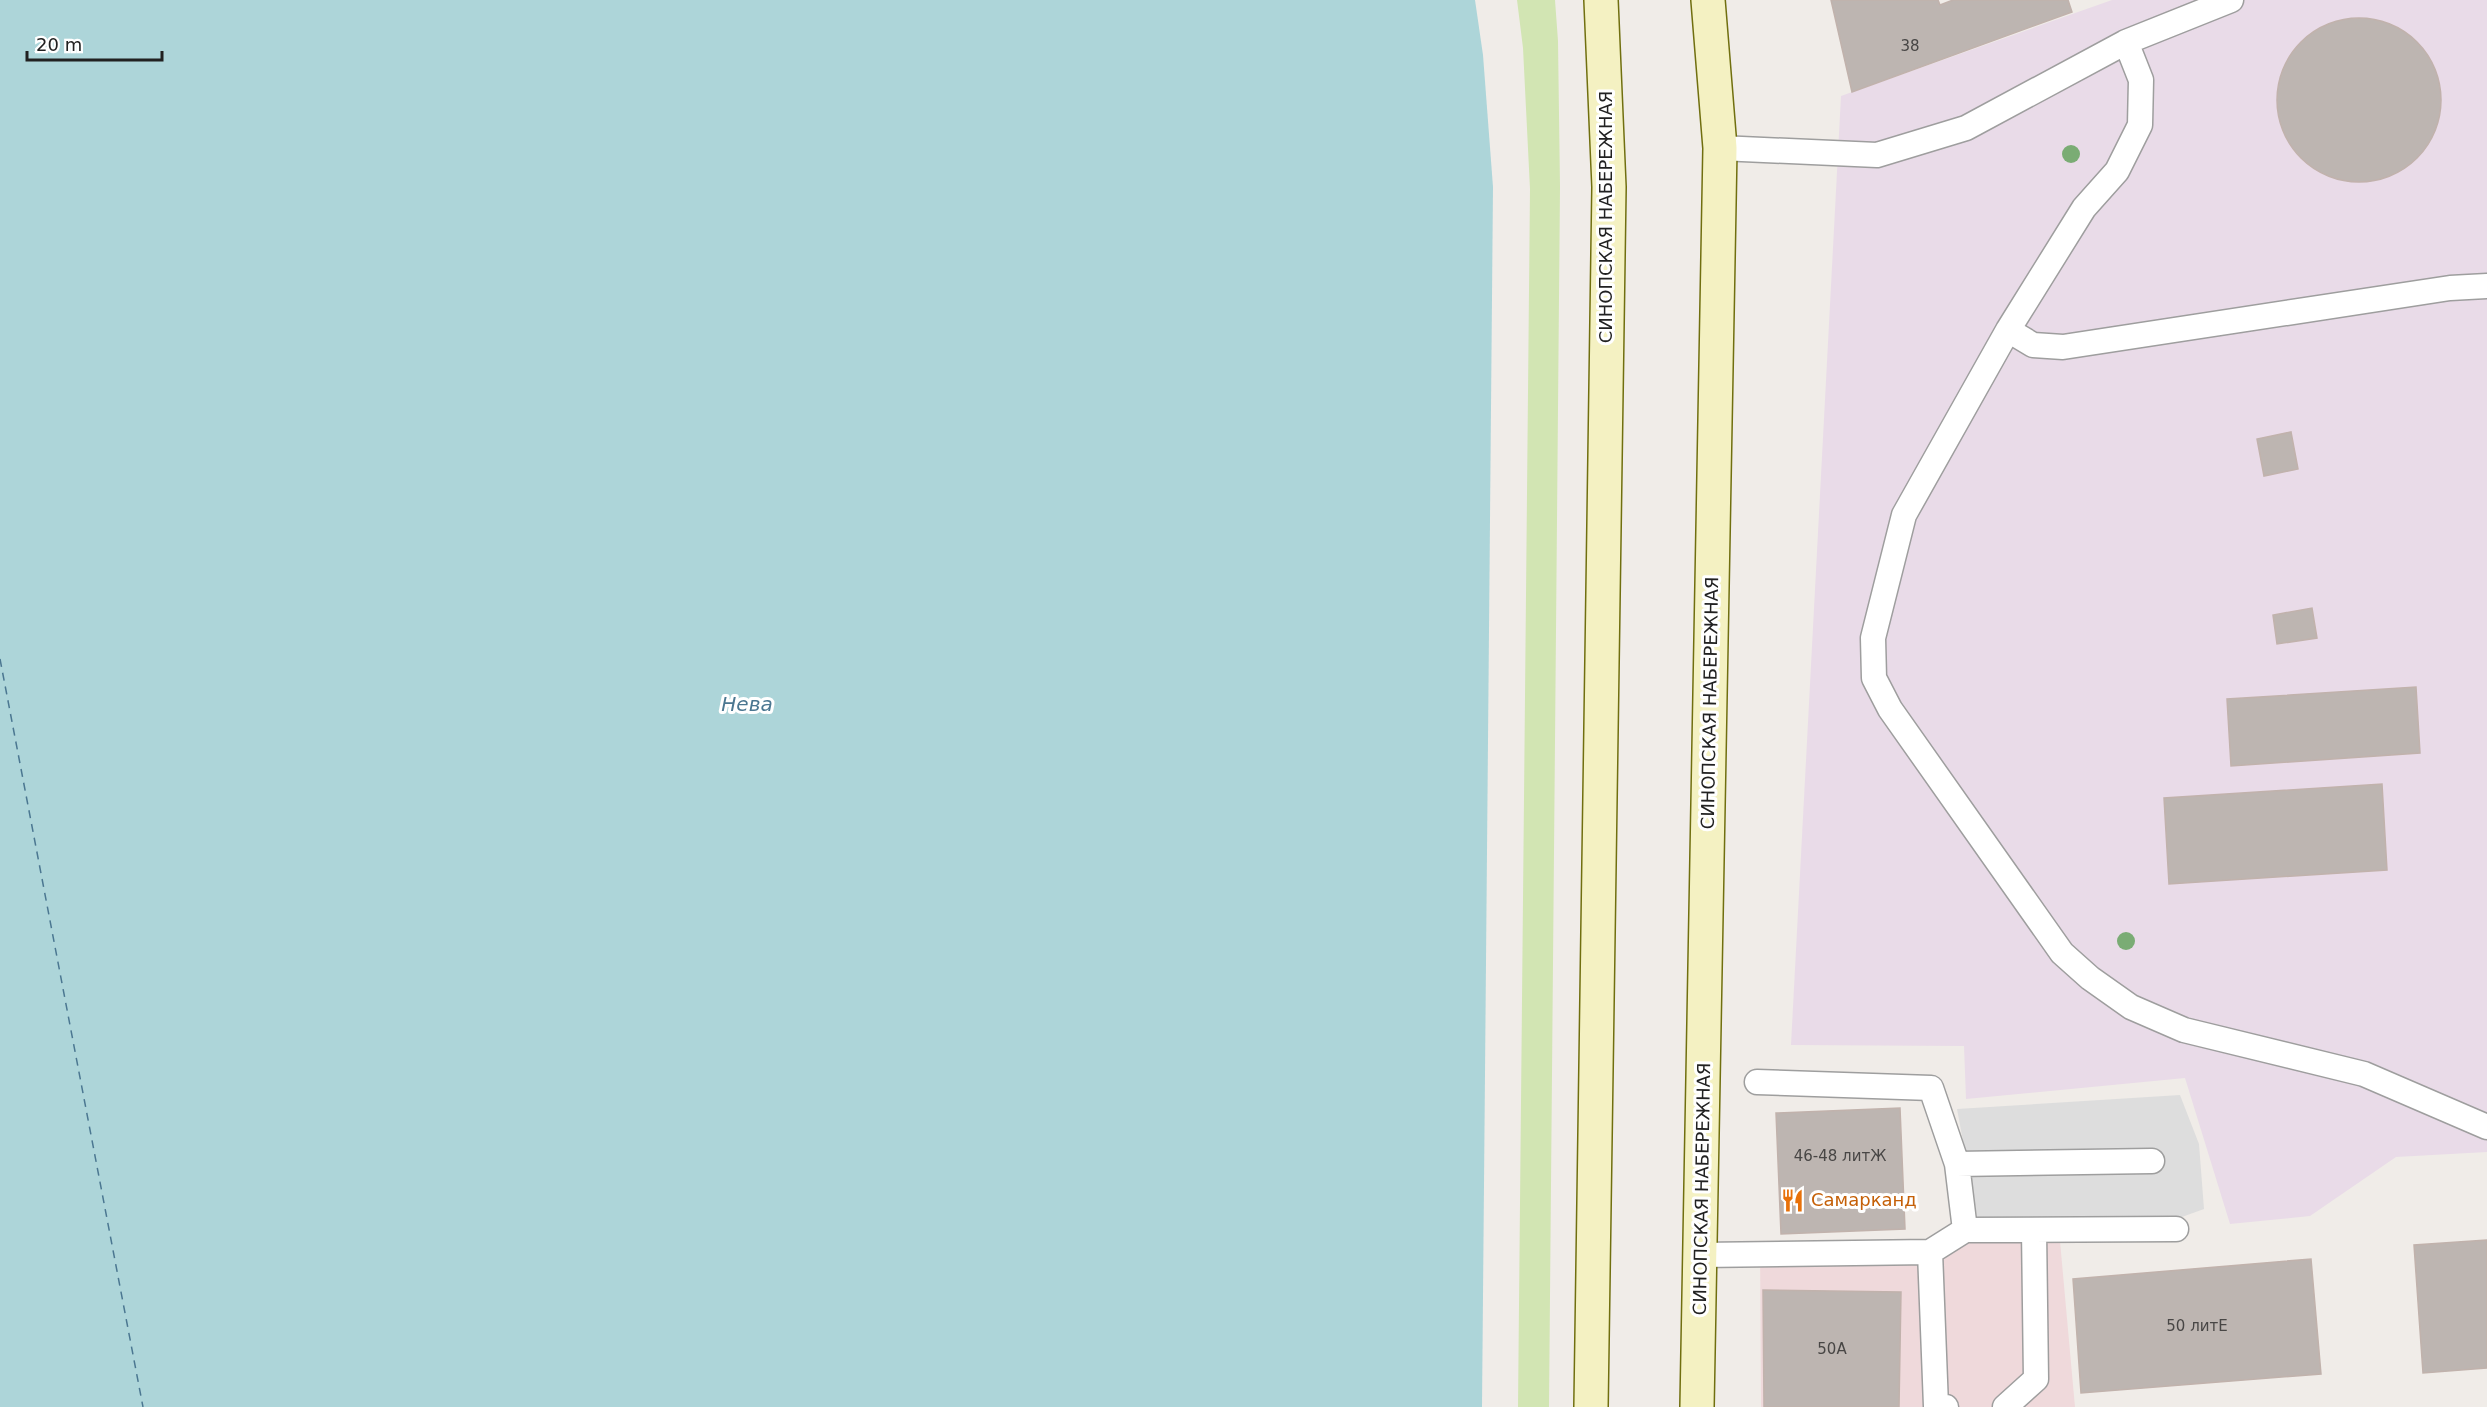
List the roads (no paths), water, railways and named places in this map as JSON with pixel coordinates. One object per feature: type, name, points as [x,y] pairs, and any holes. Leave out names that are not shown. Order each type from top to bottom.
[{"type":"main road","name":"СИНОПСКАЯ НАБЕРЕЖНАЯ","points":[[1591,1407],[1609,187],[1601,0]]},
{"type":"main road","name":"СИНОПСКАЯ НАБЕРЕЖНАЯ","points":[[1697,1407],[1720,148],[1708,0]]},
{"type":"lane","points":[[1720,148],[1877,155],[1966,128],[2126,42],[2231,0]]},
{"type":"lane","points":[[2126,42],[2141,80],[2140,125],[2117,171],[2084,208],[2008,330],[1904,515],[1873,638],[1874,678],[1890,709],[2062,953],[2090,978],[2131,1007],[2184,1030],[2364,1074],[2487,1126]]},
{"type":"lane","points":[[2008,330],[2033,345],[2063,347],[2450,288],[2487,286]]},
{"type":"lane","points":[[1756,1082],[1931,1088],[1957,1164],[1965,1230]]},
{"type":"lane","points":[[1957,1164],[2152,1161]]},
{"type":"lane","points":[[1701,1255],[1930,1252],[1965,1230],[2176,1229]]},
{"type":"lane","points":[[2005,1407],[2036,1379],[2034,1230]]},
{"type":"lane","points":[[1930,1252],[1936,1406],[1946,1407]]},
{"type":"water","name":"Нева","points":[[0,0],[1475,0],[1483,55],[1493,187],[1482,1407],[0,1407]]},
{"type":"place","name":"Самарканд","points":[[1793,1200]]}]
